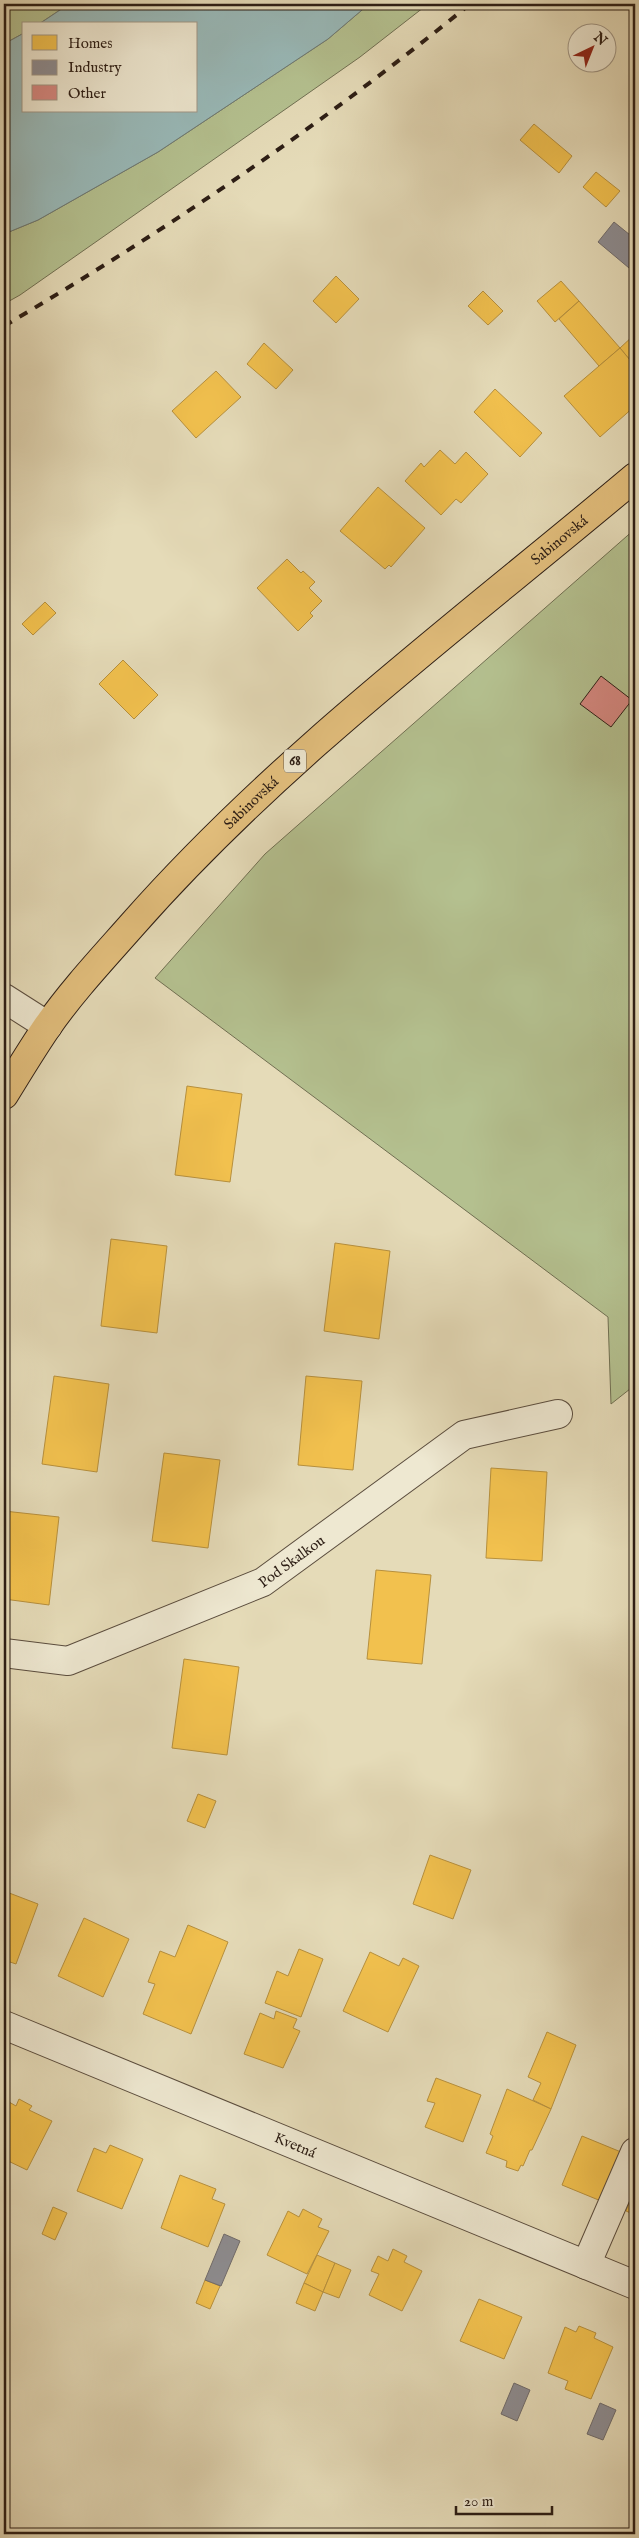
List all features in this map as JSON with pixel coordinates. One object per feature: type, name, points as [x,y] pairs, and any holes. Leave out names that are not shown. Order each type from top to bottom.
[{"type":"main road","name":"Sabinovská","points":[[4,1095],[48,1026],[90,973],[158,895],[206,844],[266,787],[635,477]]},
{"type":"street","points":[[4,998],[48,1026]]},
{"type":"street","name":"Pod Skalkou","points":[[4,1653],[68,1661],[263,1582],[464,1435],[558,1414]]},
{"type":"street","name":"Kvetná","points":[[4,2025],[635,2285]]},
{"type":"street","points":[[586,2265],[635,2152]]},
{"type":"green space","points":[[4,4],[69,4],[42,22],[22,22],[22,34],[4,44]]},
{"type":"green space","points":[[369,4],[428,4],[360,57],[20,295],[4,304],[4,234],[38,220],[158,152],[328,39]]},
{"type":"green space","points":[[635,529],[635,1385],[611,1404],[608,1317],[155,978],[265,854]]},
{"type":"water","points":[[69,4],[369,4],[328,39],[158,152],[38,220],[4,234],[4,44],[22,34],[22,112],[198,112],[198,22],[42,22]]},
{"type":"building: Homes","points":[[534,124],[572,156],[559,173],[520,140]]},
{"type":"building: Homes","points":[[596,172],[620,191],[606,207],[583,187]]},
{"type":"building: Homes","points":[[336,276],[359,299],[336,323],[313,301]]},
{"type":"building: Homes","points":[[561,281],[579,301],[555,322],[537,301]]},
{"type":"building: Homes","points":[[483,291],[503,311],[488,325],[468,306]]},
{"type":"building: Homes","points":[[579,301],[620,348],[599,366],[559,319]]},
{"type":"building: Homes","points":[[635,336],[635,366],[620,348]]},
{"type":"building: Homes","points":[[264,343],[293,370],[276,389],[247,364]]},
{"type":"building: Homes","points":[[620,348],[635,366],[635,406],[600,437],[564,396]]},
{"type":"building: Homes","points":[[216,371],[241,397],[196,438],[172,411]]},
{"type":"building: Homes","points":[[495,389],[542,433],[520,457],[474,412]]},
{"type":"building: Homes","points":[[440,450],[455,464],[466,452],[488,474],[461,503],[456,499],[441,515],[405,481],[421,463],[424,467]]},
{"type":"building: Homes","points":[[378,487],[425,528],[391,567],[389,565],[385,569],[340,531]]},
{"type":"building: Homes","points":[[287,559],[301,573],[303,571],[315,582],[309,588],[322,601],[310,613],[313,616],[298,631],[257,588]]},
{"type":"building: Homes","points":[[45,602],[56,613],[33,635],[22,624]]},
{"type":"building: Homes","points":[[123,660],[158,695],[134,719],[99,684]]},
{"type":"building: Homes","points":[[187,1086],[242,1094],[230,1182],[175,1175]]},
{"type":"building: Homes","points":[[111,1239],[167,1246],[157,1333],[101,1326]]},
{"type":"building: Homes","points":[[335,1243],[390,1251],[379,1339],[324,1331]]},
{"type":"building: Homes","points":[[54,1376],[109,1384],[97,1472],[42,1464]]},
{"type":"building: Homes","points":[[306,1376],[362,1381],[353,1470],[298,1465]]},
{"type":"building: Homes","points":[[164,1453],[220,1460],[208,1548],[152,1541]]},
{"type":"building: Homes","points":[[491,1468],[547,1472],[542,1561],[486,1558]]},
{"type":"building: Homes","points":[[4,1511],[59,1517],[49,1605],[4,1599]]},
{"type":"building: Homes","points":[[376,1570],[431,1575],[422,1664],[367,1659]]},
{"type":"building: Homes","points":[[184,1659],[239,1667],[227,1755],[172,1748]]},
{"type":"building: Homes","points":[[198,1794],[216,1801],[205,1828],[187,1821]]},
{"type":"building: Homes","points":[[430,1855],[471,1870],[453,1919],[413,1904]]},
{"type":"building: Homes","points":[[4,1891],[38,1904],[16,1964],[4,1960]]},
{"type":"building: Homes","points":[[635,1913],[635,1929],[630,1926]]},
{"type":"building: Homes","points":[[84,1918],[129,1939],[103,1997],[58,1976]]},
{"type":"building: Homes","points":[[188,1925],[228,1942],[191,2034],[143,2014],[155,1984],[148,1982],[160,1951],[175,1957]]},
{"type":"building: Homes","points":[[299,1949],[323,1959],[301,2017],[265,2003],[277,1971],[288,1976]]},
{"type":"building: Homes","points":[[370,1952],[399,1966],[403,1958],[419,1966],[388,2032],[343,2011]]},
{"type":"building: Homes","points":[[276,2011],[297,2019],[293,2028],[300,2031],[283,2068],[244,2054],[260,2013],[274,2019]]},
{"type":"building: Homes","points":[[547,2032],[576,2045],[551,2109],[533,2100],[541,2083],[528,2077]]},
{"type":"building: Homes","points":[[436,2078],[481,2095],[463,2142],[425,2127],[435,2103],[427,2101]]},
{"type":"building: Homes","points":[[507,2089],[551,2109],[532,2150],[530,2150],[523,2166],[521,2165],[518,2171],[506,2167],[507,2161],[486,2153],[493,2136],[490,2134]]},
{"type":"building: Homes","points":[[19,2099],[32,2106],[29,2110],[52,2121],[27,2170],[4,2159],[4,2111],[9,2102],[16,2106]]},
{"type":"building: Homes","points":[[582,2136],[621,2152],[601,2201],[562,2185]]},
{"type":"building: Homes","points":[[110,2145],[143,2159],[122,2209],[77,2191],[94,2148],[106,2153]]},
{"type":"building: Homes","points":[[180,2175],[216,2189],[212,2199],[225,2204],[208,2247],[161,2228]]},
{"type":"building: Homes","points":[[635,2187],[635,2215],[626,2211]]},
{"type":"building: Homes","points":[[53,2207],[67,2213],[55,2240],[42,2234]]},
{"type":"building: Homes","points":[[303,2209],[322,2219],[318,2227],[329,2231],[307,2274],[267,2255],[288,2211],[299,2217]]},
{"type":"building: Homes","points":[[393,2249],[407,2256],[404,2262],[422,2271],[402,2311],[369,2295],[379,2274],[371,2271],[378,2256],[388,2261]]},
{"type":"building: Homes","points":[[317,2255],[335,2263],[323,2292],[304,2283]]},
{"type":"building: Homes","points":[[335,2263],[351,2270],[339,2298],[323,2292]]},
{"type":"building: Homes","points":[[205,2280],[220,2286],[210,2309],[196,2303]]},
{"type":"building: Homes","points":[[304,2283],[323,2292],[315,2311],[296,2303]]},
{"type":"building: Homes","points":[[479,2299],[522,2317],[504,2359],[460,2341]]},
{"type":"building: Homes","points":[[579,2326],[596,2333],[594,2338],[613,2347],[591,2399],[565,2389],[568,2381],[548,2373],[565,2327],[576,2332]]},
{"type":"building: Industry","points":[[614,222],[635,239],[635,273],[598,242]]},
{"type":"building: Industry","points":[[224,2234],[240,2241],[221,2286],[205,2280]]},
{"type":"building: Industry","points":[[514,2383],[530,2390],[517,2421],[501,2414]]},
{"type":"building: Industry","points":[[600,2403],[616,2410],[603,2440],[587,2434]]},
{"type":"building: Other","points":[[601,676],[632,700],[611,727],[580,704]]},
{"type":"railway","points":[[4,326],[125,252],[243,174],[358,91],[470,4]]}]
